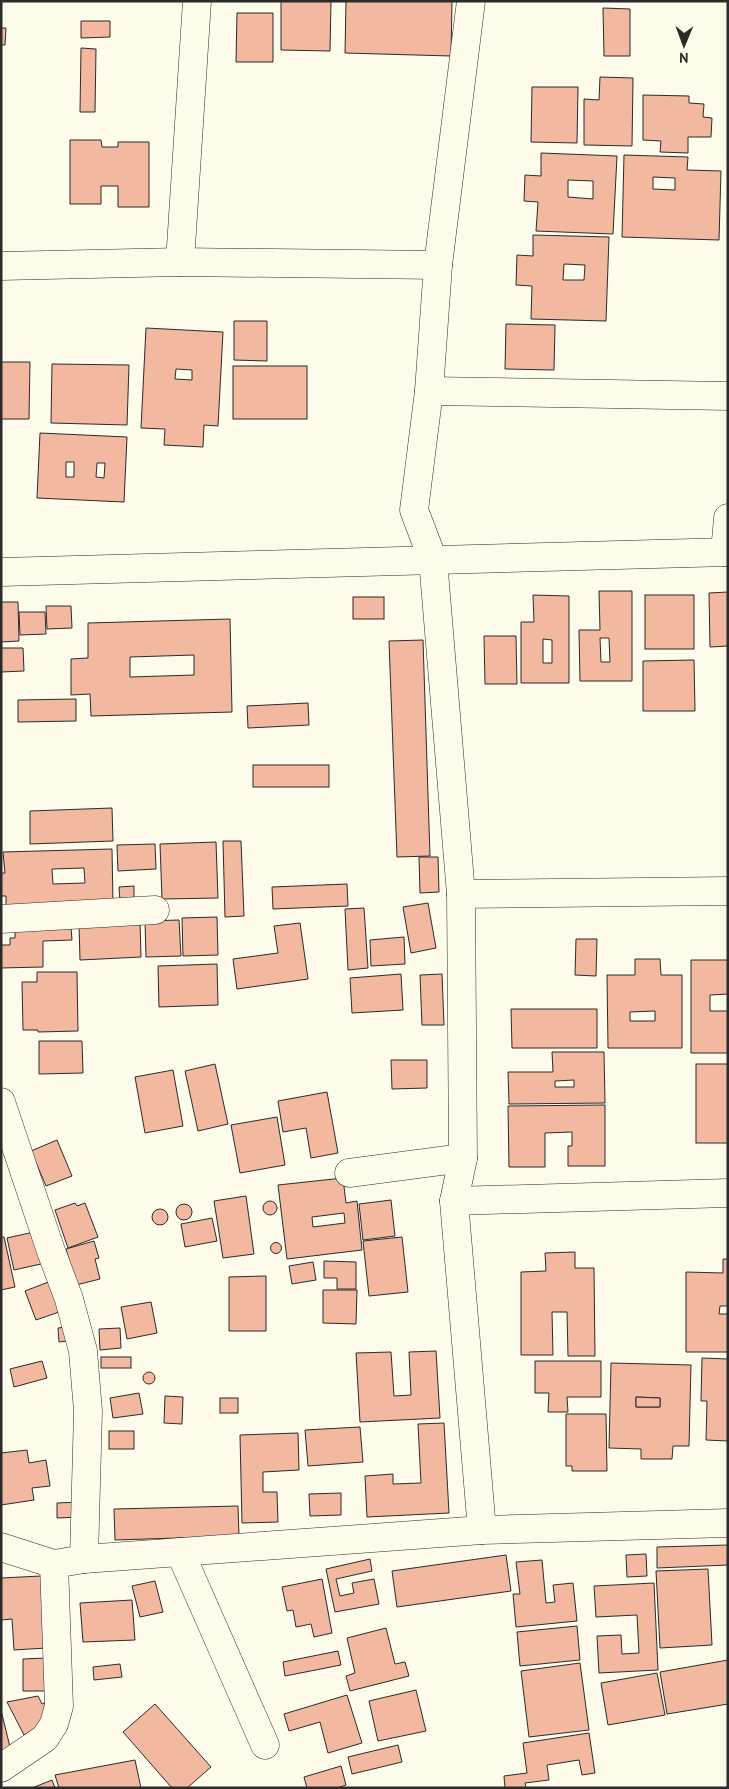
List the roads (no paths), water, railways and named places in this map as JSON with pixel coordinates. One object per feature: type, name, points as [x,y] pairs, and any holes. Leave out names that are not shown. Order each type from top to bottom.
[{"type":"street","points":[[180,262],[197,1]]},
{"type":"street","points":[[471,1],[438,265],[429,391],[414,510],[433,560],[462,894],[464,1158],[454,1200],[482,1530]]},
{"type":"street","points":[[1,266],[180,262],[438,265]]},
{"type":"street","points":[[429,391],[728,396]]},
{"type":"street","points":[[1,572],[726,552],[728,518]]},
{"type":"street","points":[[462,894],[728,891]]},
{"type":"street","points":[[1,920],[155,910]]},
{"type":"street","points":[[1,1102],[69,1299],[84,1351],[88,1411],[84,1559]]},
{"type":"street","points":[[350,1173],[464,1158]]},
{"type":"street","points":[[454,1200],[728,1193]]},
{"type":"street","points":[[1,1546],[54,1564],[84,1559],[482,1530],[728,1523]]},
{"type":"street","points":[[180,1552],[265,1745]]},
{"type":"street","points":[[1,1768],[45,1738],[54,1724],[59,1706],[54,1564]]}]
